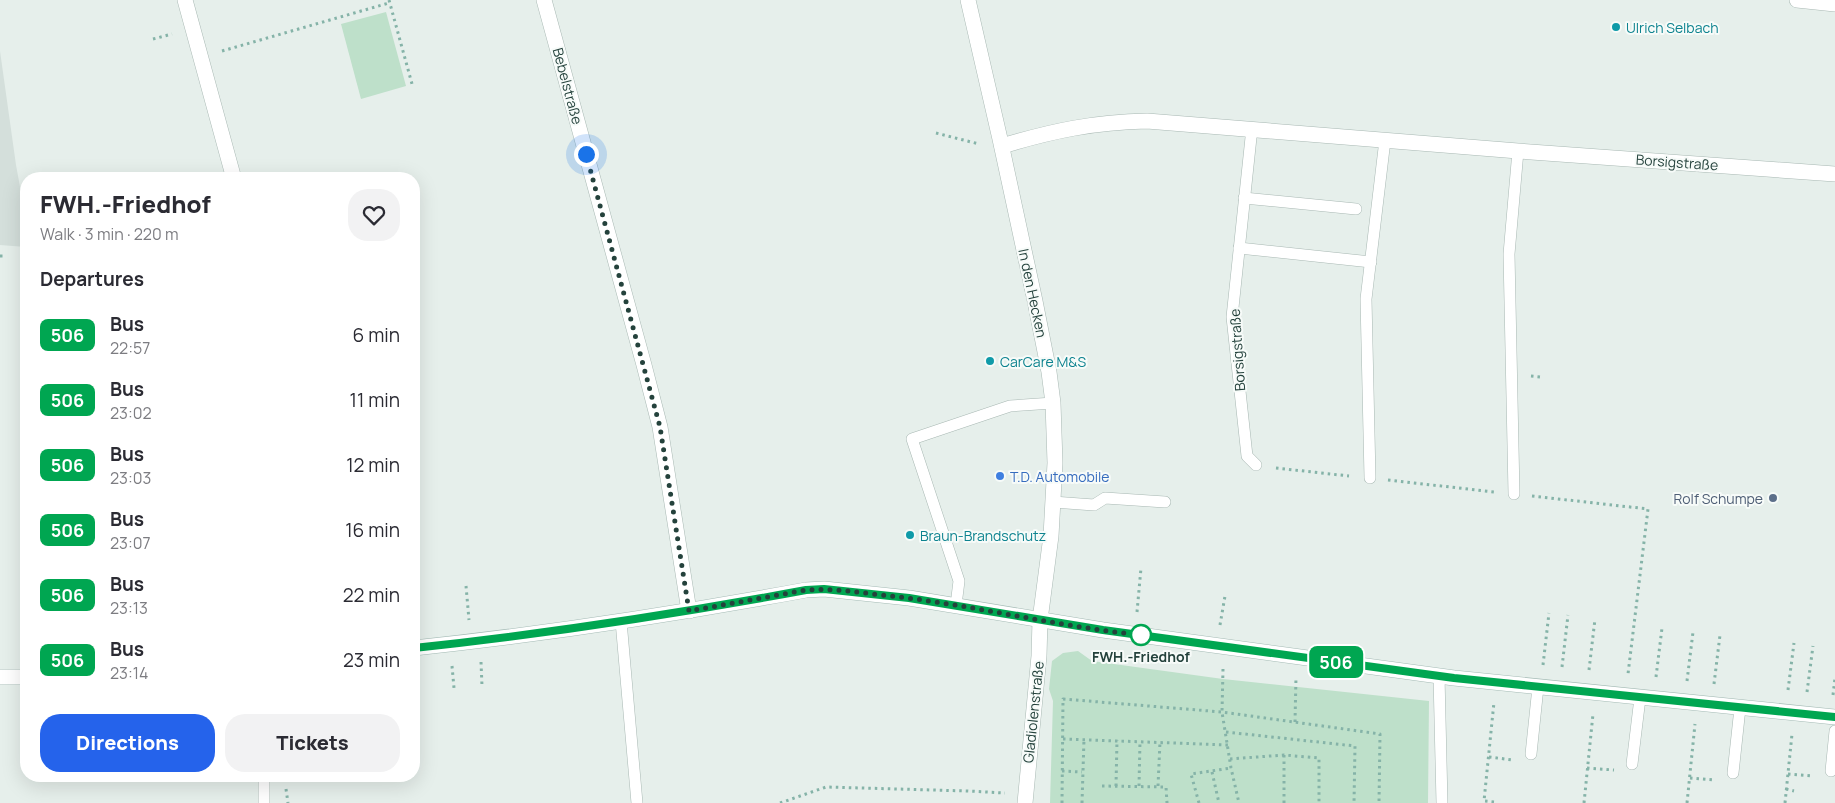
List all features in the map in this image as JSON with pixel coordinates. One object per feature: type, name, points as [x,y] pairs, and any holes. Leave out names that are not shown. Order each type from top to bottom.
[{"type":"street","points":[[185,0],[232,172]]},
{"type":"street","name":"Bebelstraße","points":[[544,0],[660,427],[689,611]]},
{"type":"street","name":"In den Hecken","points":[[968,0],[1001,142],[1047,363],[1053,403],[1055,463],[1051,536],[1040,620]]},
{"type":"street","points":[[1797,0],[1835,4]]},
{"type":"street","name":"Borsigstraße","points":[[1001,142],[1094,124],[1147,121],[1835,174]]},
{"type":"street","points":[[420,647],[621,621],[806,590],[824,589],[909,598],[1135,634],[1439,676],[1835,717]]},
{"type":"street","name":"Gladiolenstraße","points":[[1025,799],[1039,656],[1040,620]]},
{"type":"street","points":[[0,677],[20,677]]},
{"type":"lane","name":"Borsigstraße","points":[[1252,128],[1232,317],[1247,456],[1256,465]]},
{"type":"lane","points":[[1370,478],[1366,299],[1385,140]]},
{"type":"lane","points":[[1514,494],[1509,254],[1518,151]]},
{"type":"lane","points":[[1244,198],[1356,209]]},
{"type":"lane","points":[[1239,248],[1371,262]]},
{"type":"lane","points":[[956,605],[959,581],[912,439],[1010,406],[1053,403]]},
{"type":"lane","points":[[1053,502],[1094,505],[1105,498],[1165,502]]},
{"type":"lane","points":[[621,621],[637,803]]},
{"type":"lane","points":[[1439,676],[1442,803]]},
{"type":"lane","points":[[1531,754],[1539,687]]},
{"type":"lane","points":[[1632,764],[1640,698]]},
{"type":"lane","points":[[1732,773],[1740,708]]},
{"type":"lane","points":[[1831,771],[1835,731]]},
{"type":"lane","points":[[264,782],[264,803]]},
{"type":"path","points":[[201,57],[389,1],[412,84]]},
{"type":"path","points":[[936,133],[981,144],[1001,142]]},
{"type":"path","points":[[1256,465],[1648,508],[1640,698]]},
{"type":"path","points":[[1135,634],[1142,568]]},
{"type":"path","points":[[466,586],[471,642]]},
{"type":"path","points":[[1225,596],[1218,645],[1223,679],[1222,712],[1239,803]]},
{"type":"path","points":[[1539,687],[1549,613]]},
{"type":"path","points":[[1560,689],[1568,615]]},
{"type":"path","points":[[1584,803],[1595,619]]},
{"type":"path","points":[[1640,698],[1662,628]]},
{"type":"path","points":[[1687,803],[1698,703],[1693,632]]},
{"type":"path","points":[[1698,703],[1720,635]]},
{"type":"path","points":[[1785,803],[1795,713],[1794,644]]},
{"type":"path","points":[[1795,713],[1813,646]]},
{"type":"path","points":[[1296,656],[1296,722]]},
{"type":"path","points":[[1494,802],[1484,801],[1497,682]]},
{"type":"path","points":[[1062,803],[1063,699],[1222,712],[1380,734],[1379,803]]},
{"type":"path","points":[[1226,732],[1355,746],[1354,803]]},
{"type":"path","points":[[1062,739],[1228,745]]},
{"type":"path","points":[[1082,803],[1084,739]]},
{"type":"path","points":[[1116,786],[1117,740]]},
{"type":"path","points":[[1139,786],[1140,741]]},
{"type":"path","points":[[1158,786],[1160,742]]},
{"type":"path","points":[[1230,759],[1284,755],[1319,758],[1319,803]]},
{"type":"path","points":[[1284,755],[1284,803]]},
{"type":"path","points":[[1199,803],[1191,774],[1232,768]]},
{"type":"path","points":[[1062,771],[1082,772]]},
{"type":"path","points":[[1212,772],[1219,803]]},
{"type":"path","points":[[1102,786],[1166,787],[1167,803]]},
{"type":"path","points":[[780,803],[826,787],[968,791],[1025,799]]},
{"type":"path","points":[[1786,790],[1794,790]]},
{"type":"shaded area","points":[[0,51],[20,187],[20,247],[0,245]]},
{"type":"green space","points":[[386,12],[406,86],[361,99],[341,24]]},
{"type":"green space","points":[[1078,651],[1092,661],[1223,679],[1429,701],[1428,803],[1050,803],[1053,701],[1049,689],[1052,661],[1063,653]]},
{"type":"bus line","name":"506","points":[[420,647],[496,640],[689,611],[806,590],[824,589],[909,598],[1103,630],[1454,678],[1835,717]]},
{"type":"place","name":"Ulrich Selbach","points":[[1616,27]]},
{"type":"place","name":"CarCare M&S","points":[[990,361]]},
{"type":"place","name":"T.D. Automobile","points":[[1000,476]]},
{"type":"place","name":"Rolf Schumpe","points":[[1773,498]]},
{"type":"place","name":"Braun-Brandschutz","points":[[910,535]]},
{"type":"place","name":"FWH.-Friedhof","points":[[1141,635]]},
{"type":"route","points":[[586,154],[660,427],[689,611],[806,590],[824,589],[909,598],[1141,635]]}]
